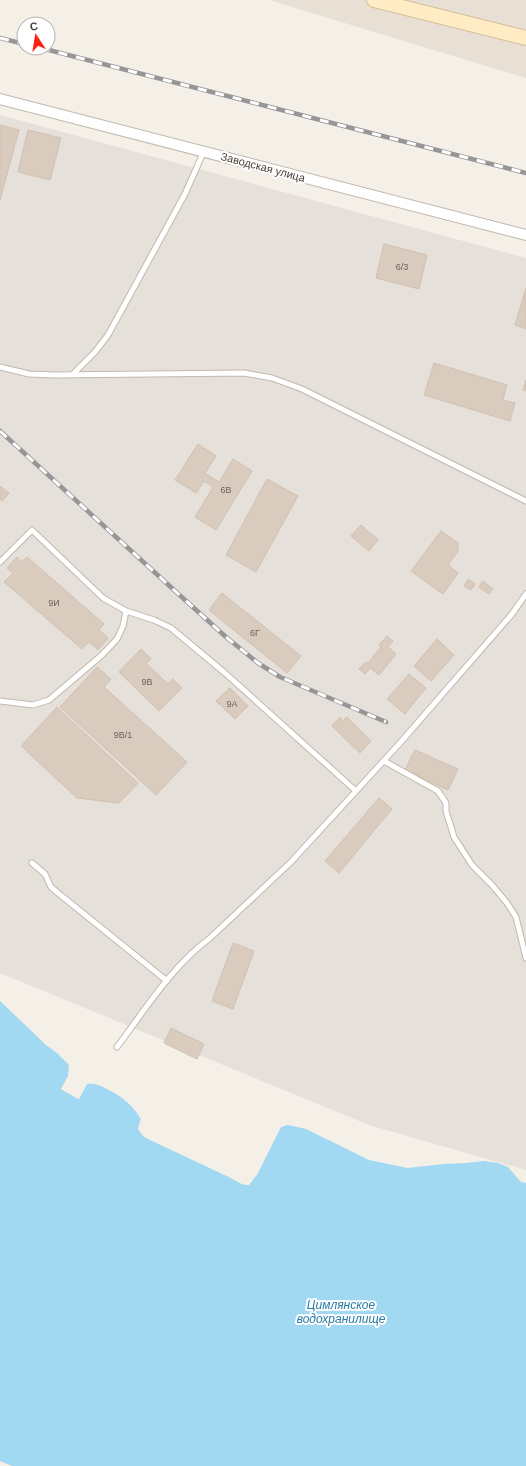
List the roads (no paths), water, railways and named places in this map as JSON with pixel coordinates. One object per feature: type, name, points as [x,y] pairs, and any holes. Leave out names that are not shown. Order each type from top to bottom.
[{"type":"street","points":[[374,0],[526,38]]},
{"type":"street","name":"Заводская улица","points":[[0,99],[526,235]]},
{"type":"lane","points":[[72,375],[95,352],[108,335],[185,194],[204,151]]},
{"type":"lane","points":[[0,367],[29,374],[244,373],[272,378],[302,388],[526,501]]},
{"type":"lane","points":[[0,562],[32,530],[103,598],[126,611],[154,620],[171,628],[225,673],[356,791]]},
{"type":"lane","points":[[117,1047],[179,965],[291,862],[384,761],[512,614],[526,594]]},
{"type":"lane","points":[[0,701],[33,705],[49,700],[102,655],[117,639],[123,626],[126,611]]},
{"type":"lane","points":[[384,761],[438,791],[442,796],[446,803],[446,811],[454,838],[472,865],[492,885],[516,917],[526,958]]},
{"type":"lane","points":[[32,863],[45,874],[51,887],[167,981]]},
{"type":"water","name":"Цимлянское водохранилище","points":[[0,1001],[69,1065],[68,1076],[61,1089],[78,1099],[87,1084],[96,1084],[111,1091],[126,1101],[138,1114],[141,1119],[138,1129],[144,1137],[242,1184],[249,1185],[258,1173],[281,1127],[288,1125],[306,1129],[369,1160],[408,1168],[484,1161],[498,1163],[508,1167],[521,1182],[526,1183],[526,1466],[12,1466],[0,1461]]},
{"type":"railway","points":[[0,38],[16,42]]},
{"type":"railway","points":[[56,52],[526,173]]},
{"type":"railway","points":[[0,431],[226,637],[258,663],[280,677],[386,722]]}]
